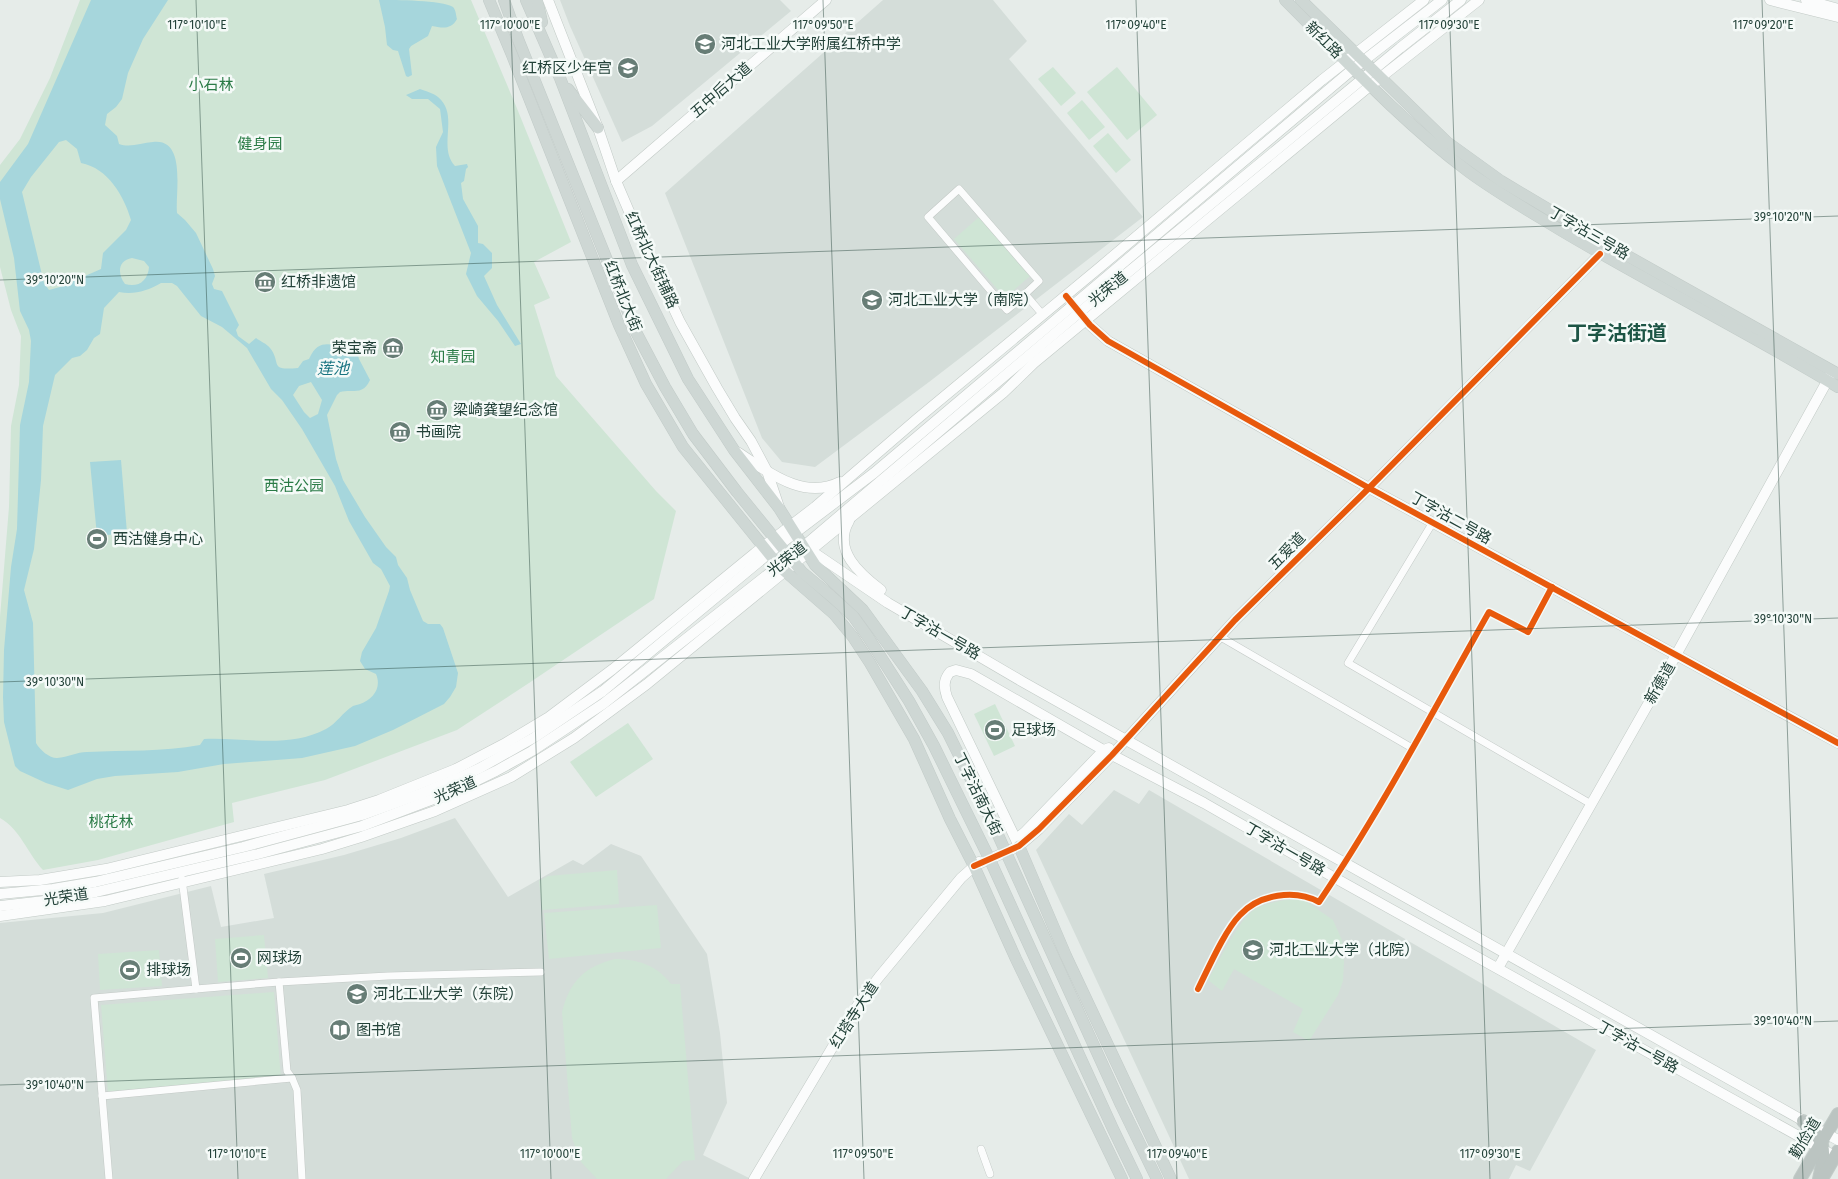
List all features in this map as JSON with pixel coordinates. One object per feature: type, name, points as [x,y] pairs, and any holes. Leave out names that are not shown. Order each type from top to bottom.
[{"type":"highway","name":"勤俭道","points":[[1820,1179],[1830,1152],[1838,1114]]},
{"type":"highway","points":[[1803,1120],[1817,1133],[1830,1152]]},
{"type":"highway","name":"勤俭道","points":[[1801,1177],[1830,1152]]},
{"type":"highway","points":[[1826,1179],[1838,1172]]},
{"type":"main road","points":[[489,0],[618,324],[646,384],[683,447],[767,550],[787,564],[834,614],[853,637],[870,663],[914,739],[1008,943],[1122,1179]]},
{"type":"main road","points":[[496,0],[518,39]]},
{"type":"main road","name":"红桥北大街","points":[[504,0],[636,332],[665,387],[693,434],[777,542],[787,564]]},
{"type":"main road","name":"红桥北大街","points":[[526,0],[560,78],[632,265],[688,379],[734,450],[779,508],[808,550]]},
{"type":"main road","points":[[537,0],[547,46]]},
{"type":"main road","name":"红桥北大街辅路","points":[[548,0],[598,128],[616,181],[680,322],[767,471],[779,508]]},
{"type":"main road","name":"五中后大道","points":[[616,181],[826,0]]},
{"type":"main road","name":"新红路","points":[[1285,0],[1349,65],[1372,78]]},
{"type":"main road","name":"新红路","points":[[1301,0],[1359,57]]},
{"type":"main road","points":[[1359,57],[1424,0]]},
{"type":"main road","name":"光荣道","points":[[0,894],[53,889],[95,882],[305,842],[380,820],[450,793],[496,771],[550,740],[603,704],[808,550],[1349,65],[1442,0]]},
{"type":"main road","name":"光荣道","points":[[793,529],[874,473],[1076,308],[1372,78],[1461,0]]},
{"type":"main road","points":[[808,550],[850,519],[1003,393],[1034,363],[1087,321],[1372,78],[1479,0]]},
{"type":"main road","points":[[1770,0],[1838,17]]},
{"type":"main road","points":[[1806,0],[1838,9]]},
{"type":"main road","name":"丁字沽三号路","points":[[1359,57],[1372,78],[1438,148],[1506,198],[1600,254],[1833,375]]},
{"type":"main road","points":[[0,916],[106,901],[180,867],[371,802],[456,769],[504,744],[549,717],[614,669],[793,529],[917,418],[1349,65]]},
{"type":"main road","points":[[560,78],[598,128]]},
{"type":"main road","name":"丁字沽三号路","points":[[1372,78],[1447,142],[1501,181],[1616,250],[1833,375],[1838,386]]},
{"type":"main road","name":"五爱道","points":[[1005,849],[1039,829],[1108,752],[1125,739],[1219,636],[1369,488],[1600,254]]},
{"type":"main road","name":"丁字沽二号路","points":[[1066,296],[1087,321],[1108,341],[1369,488],[1838,743]]},
{"type":"main road","name":"新德道","points":[[1498,968],[1833,375]]},
{"type":"main road","points":[[734,450],[790,483],[811,488],[834,486],[848,479]]},
{"type":"main road","points":[[850,519],[843,537],[851,561],[862,576],[906,613]]},
{"type":"main road","name":"丁字沽一号路","points":[[808,550],[888,603],[1023,682],[1346,862],[1623,1021],[1803,1120]]},
{"type":"main road","name":"丁字沽南大街","points":[[808,550],[821,571],[863,610],[922,691],[948,733],[1005,849],[1074,1004],[1157,1179]]},
{"type":"main road","name":"丁字沽南大街","points":[[787,564],[810,579],[843,606],[877,650],[909,701],[930,739],[988,857],[1112,1129],[1138,1179]]},
{"type":"main road","name":"丁字沽一号路","points":[[1018,842],[947,697],[944,682],[950,672],[956,670],[970,674],[1830,1152],[1838,1140]]},
{"type":"main road","points":[[1018,842],[1066,956],[1171,1179]]},
{"type":"main road","name":"红塔寺大道","points":[[754,1179],[857,1006],[879,977],[961,878],[974,866],[1005,849]]},
{"type":"main road","points":[[0,882],[180,867]]},
{"type":"main road","name":"光荣道","points":[[0,906],[77,896],[180,867]]},
{"type":"main road","points":[[1066,956],[1074,1004]]},
{"type":"street","points":[[959,189],[1039,281],[1025,294],[1007,310],[928,217],[959,189]]},
{"type":"street","points":[[1025,294],[1043,315]]},
{"type":"street","points":[[1433,522],[1348,663],[1591,804]]},
{"type":"street","points":[[1198,989],[1228,933],[1240,915],[1255,903],[1285,894],[1304,896],[1319,902],[1346,862],[1489,612],[1528,632],[1552,587]]},
{"type":"street","points":[[1219,636],[1412,748]]},
{"type":"street","points":[[180,867],[196,989]]},
{"type":"street","points":[[109,1179],[94,998],[279,982],[388,976],[541,972]]},
{"type":"street","points":[[279,982],[287,1071],[297,1090],[302,1179]]},
{"type":"street","points":[[102,1096],[292,1078]]},
{"type":"street","points":[[981,1149],[990,1174]]},
{"type":"shaded area","points":[[560,0],[780,0],[791,11],[652,126],[622,142]]},
{"type":"shaded area","name":"河北工业大学（南院）","points":[[883,0],[993,0],[1027,41],[1009,59],[1143,217],[929,382],[815,467],[782,462],[762,438],[665,193]]},
{"type":"shaded area","name":"河北工业大学（北院）","points":[[1114,790],[1139,804],[1149,790],[1596,1050],[1530,1171],[1516,1165],[1509,1179],[1189,1179],[1036,850],[1069,814],[1082,825]]},
{"type":"shaded area","name":"河北工业大学（东院）","points":[[455,818],[508,897],[573,860],[583,865],[611,844],[641,856],[707,954],[720,1033],[727,1103],[703,1155],[751,1179],[0,1179],[0,923],[103,913],[211,886],[221,927],[274,918],[264,874],[344,855],[401,838]]},
{"type":"green space","name":"西沽公园","points":[[80,0],[471,0],[571,242],[534,262],[550,298],[534,305],[556,376],[656,491],[676,511],[654,599],[457,730],[325,780],[232,803],[234,822],[98,860],[43,870],[18,835],[0,818],[0,617],[9,507],[11,426],[19,385],[21,336],[11,310],[0,267],[0,165],[20,139],[50,78]]},
{"type":"green space","points":[[1053,67],[1076,93],[1061,106],[1038,79]]},
{"type":"green space","points":[[1117,67],[1157,115],[1127,140],[1087,92]]},
{"type":"green space","points":[[1082,100],[1105,127],[1089,140],[1067,113]]},
{"type":"green space","points":[[1108,133],[1131,160],[1116,173],[1093,146]]},
{"type":"green space","points":[[979,217],[1030,276],[1005,298],[954,239]]},
{"type":"green space","name":"足球场","points":[[995,704],[1015,746],[994,756],[974,714]]},
{"type":"green space","points":[[628,723],[653,759],[596,797],[570,762]]},
{"type":"green space","points":[[617,870],[619,904],[542,910],[539,881],[548,876]]},
{"type":"green space","points":[[1285,900],[1304,900],[1333,920],[1342,940],[1343,981],[1338,995],[1309,1041],[1293,1032],[1303,1009],[1234,969],[1222,991],[1208,980],[1229,942],[1249,914],[1262,906]]},
{"type":"green space","points":[[657,905],[661,948],[549,959],[544,913]]},
{"type":"green space","name":"网球场","points":[[264,935],[268,978],[218,982],[215,939]]},
{"type":"green space","name":"排球场","points":[[159,950],[162,986],[100,990],[98,954]]},
{"type":"green space","points":[[615,959],[631,960],[646,964],[659,972],[671,984],[680,984],[695,1160],[683,1161],[666,1179],[597,1179],[581,1162],[572,1138],[562,1012],[569,992],[580,977],[595,966]]},
{"type":"green space","points":[[274,992],[281,1079],[108,1093],[101,1005]]},
{"type":"water","name":"莲池","points":[[91,0],[168,0],[143,39],[128,73],[122,99],[107,114],[105,125],[117,136],[119,144],[164,143],[171,149],[177,168],[177,213],[196,233],[213,269],[215,276],[212,284],[214,289],[222,291],[239,325],[236,330],[238,336],[249,344],[256,338],[270,348],[279,367],[289,369],[298,368],[303,361],[309,359],[319,346],[324,344],[355,345],[359,359],[370,380],[361,390],[340,392],[327,415],[336,459],[343,480],[365,517],[386,547],[396,557],[398,565],[407,578],[423,621],[428,624],[440,624],[443,628],[458,673],[456,687],[444,704],[393,730],[355,746],[302,758],[224,764],[178,772],[115,776],[97,779],[68,790],[46,783],[20,771],[15,766],[4,722],[4,650],[11,567],[17,529],[20,425],[29,382],[31,341],[29,330],[20,311],[14,258],[0,199],[0,182],[28,144]],"holes":[[[66,140],[77,149],[81,163],[99,171],[114,184],[131,220],[126,230],[103,253],[101,269],[49,290],[44,283],[22,192],[31,177],[59,142]],[[132,258],[144,261],[149,267],[147,276],[142,282],[130,285],[125,284],[122,280],[120,268],[127,259]],[[161,283],[172,283],[177,286],[201,316],[222,327],[247,348],[271,389],[282,400],[302,429],[335,486],[349,521],[373,563],[381,569],[390,586],[376,628],[362,652],[360,661],[365,669],[376,674],[378,684],[375,692],[369,699],[353,706],[330,727],[297,739],[266,741],[204,739],[200,745],[186,747],[158,750],[83,752],[54,758],[45,753],[36,743],[33,623],[24,590],[34,549],[41,480],[43,426],[55,375],[72,358],[80,356],[87,350],[94,338],[100,334],[104,308],[119,292],[135,293]],[[311,382],[322,400],[318,414],[310,418],[304,412],[293,395],[299,386]]]},
{"type":"water","points":[[379,0],[439,3],[453,7],[455,10],[457,19],[455,23],[443,28],[432,26],[428,36],[411,46],[409,49],[412,75],[408,77],[406,76],[398,51],[393,50],[387,45]]},
{"type":"water","points":[[420,89],[438,97],[444,104],[448,122],[448,150],[450,158],[455,166],[467,164],[468,167],[464,181],[461,183],[463,199],[478,226],[478,243],[483,244],[492,253],[492,268],[484,276],[497,305],[521,344],[515,346],[498,321],[477,296],[466,274],[471,253],[437,166],[436,147],[443,132],[440,109],[428,99],[412,99],[406,95]]},
{"type":"water","points":[[121,460],[127,533],[97,536],[90,462]]},
{"type":"cycle path","points":[[974,866],[1019,846],[1039,829],[1112,755],[1235,620],[1369,488],[1600,254]]},
{"type":"cycle path","points":[[1066,296],[1090,325],[1108,341],[1369,488],[1838,743]]},
{"type":"cycle path","points":[[1198,989],[1229,930],[1248,908],[1267,898],[1288,895],[1309,898],[1319,902],[1386,795],[1489,612],[1528,632],[1552,587]]},
{"type":"place","name":"河北工业大学附属红桥中学","points":[[705,44]]},
{"type":"place","name":"红桥区少年宫","points":[[628,68]]},
{"type":"place","name":"红桥非遗馆","points":[[265,282]]},
{"type":"place","name":"河北工业大学（南院）","points":[[872,300]]},
{"type":"place","name":"荣宝斋","points":[[393,348]]},
{"type":"place","name":"梁崎龚望纪念馆","points":[[437,410]]},
{"type":"place","name":"书画院","points":[[400,432]]},
{"type":"place","name":"西沽健身中心","points":[[97,539]]},
{"type":"place","name":"足球场","points":[[995,730]]},
{"type":"place","name":"河北工业大学（北院）","points":[[1253,950]]},
{"type":"place","name":"网球场","points":[[241,958]]},
{"type":"place","name":"排球场","points":[[130,970]]},
{"type":"place","name":"河北工业大学（东院）","points":[[357,994]]},
{"type":"place","name":"图书馆","points":[[340,1030]]},
{"type":"district","name":"丁字沽街道","points":[[1617,333]]},
{"type":"park label","name":"小石林","points":[[211,85]]},
{"type":"park label","name":"健身园","points":[[260,144]]},
{"type":"park label","name":"知青园","points":[[453,357]]},
{"type":"park label","name":"桃花林","points":[[111,822]]}]
